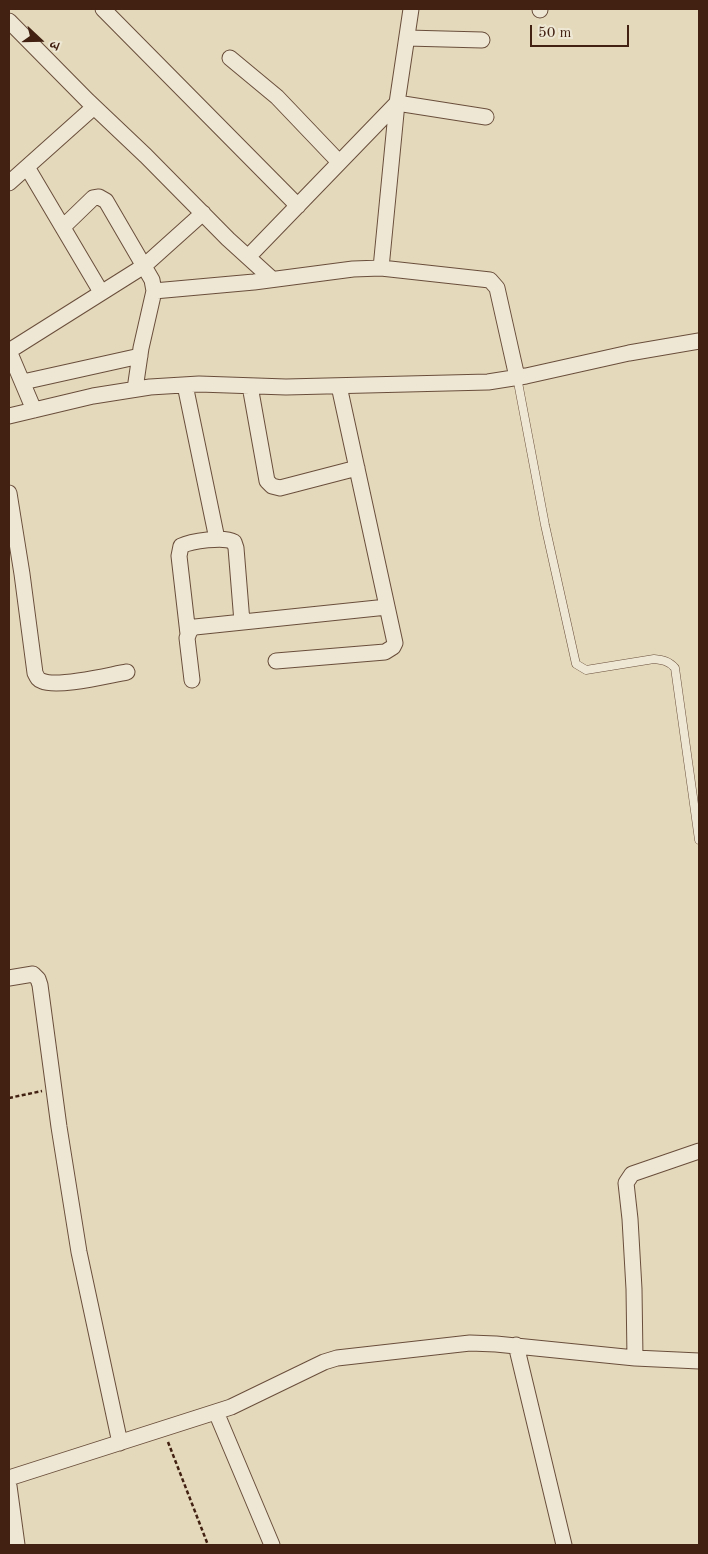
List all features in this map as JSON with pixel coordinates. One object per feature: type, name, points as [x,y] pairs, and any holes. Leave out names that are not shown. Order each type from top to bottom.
[{"type":"street","points":[[103,9],[298,206]]},
{"type":"street","points":[[381,268],[397,103],[411,9]]},
{"type":"street","points":[[9,20],[94,107],[272,279]]},
{"type":"street","points":[[407,38],[482,40]]},
{"type":"street","points":[[230,58],[277,97],[340,162]]},
{"type":"street","points":[[248,257],[397,103]]},
{"type":"street","points":[[397,103],[486,117]]},
{"type":"street","points":[[10,179],[94,107]]},
{"type":"street","points":[[27,166],[101,292]]},
{"type":"street","points":[[63,228],[93,198],[103,199],[152,280],[154,291],[135,389]]},
{"type":"street","points":[[34,410],[23,382],[10,358],[101,292],[144,266],[203,213]]},
{"type":"street","points":[[154,291],[353,269],[381,268],[493,282],[497,288],[517,377]]},
{"type":"street","points":[[9,416],[93,396],[135,389],[185,385],[339,386],[488,382],[629,353],[699,341]]},
{"type":"street","points":[[23,382],[140,356]]},
{"type":"street","points":[[185,385],[217,539]]},
{"type":"street","points":[[250,386],[268,481],[272,486],[280,488],[357,468]]},
{"type":"street","points":[[276,661],[389,650],[395,643],[339,386]]},
{"type":"street","points":[[9,493],[37,678],[55,684],[127,672]]},
{"type":"street","points":[[192,680],[179,551],[181,546],[217,539],[230,539],[236,545],[242,622]]},
{"type":"street","points":[[188,634],[195,627],[387,607]]},
{"type":"street","points":[[9,978],[33,974],[38,979],[79,1252],[120,1443]]},
{"type":"street","points":[[635,1358],[634,1289],[626,1183],[632,1174],[699,1151]]},
{"type":"street","points":[[9,1478],[216,1412],[248,1400],[324,1362],[336,1358],[470,1343],[635,1358],[699,1361]]},
{"type":"street","points":[[516,1346],[564,1545]]},
{"type":"street","points":[[216,1412],[272,1545]]},
{"type":"street","points":[[9,1486],[17,1545]]},
{"type":"lane","points":[[517,377],[545,525],[576,664],[586,670],[654,659],[671,663],[675,668],[699,840]]},
{"type":"path","points":[[9,1098],[53,1088]]},
{"type":"path","points":[[163,1429],[208,1545]]}]
